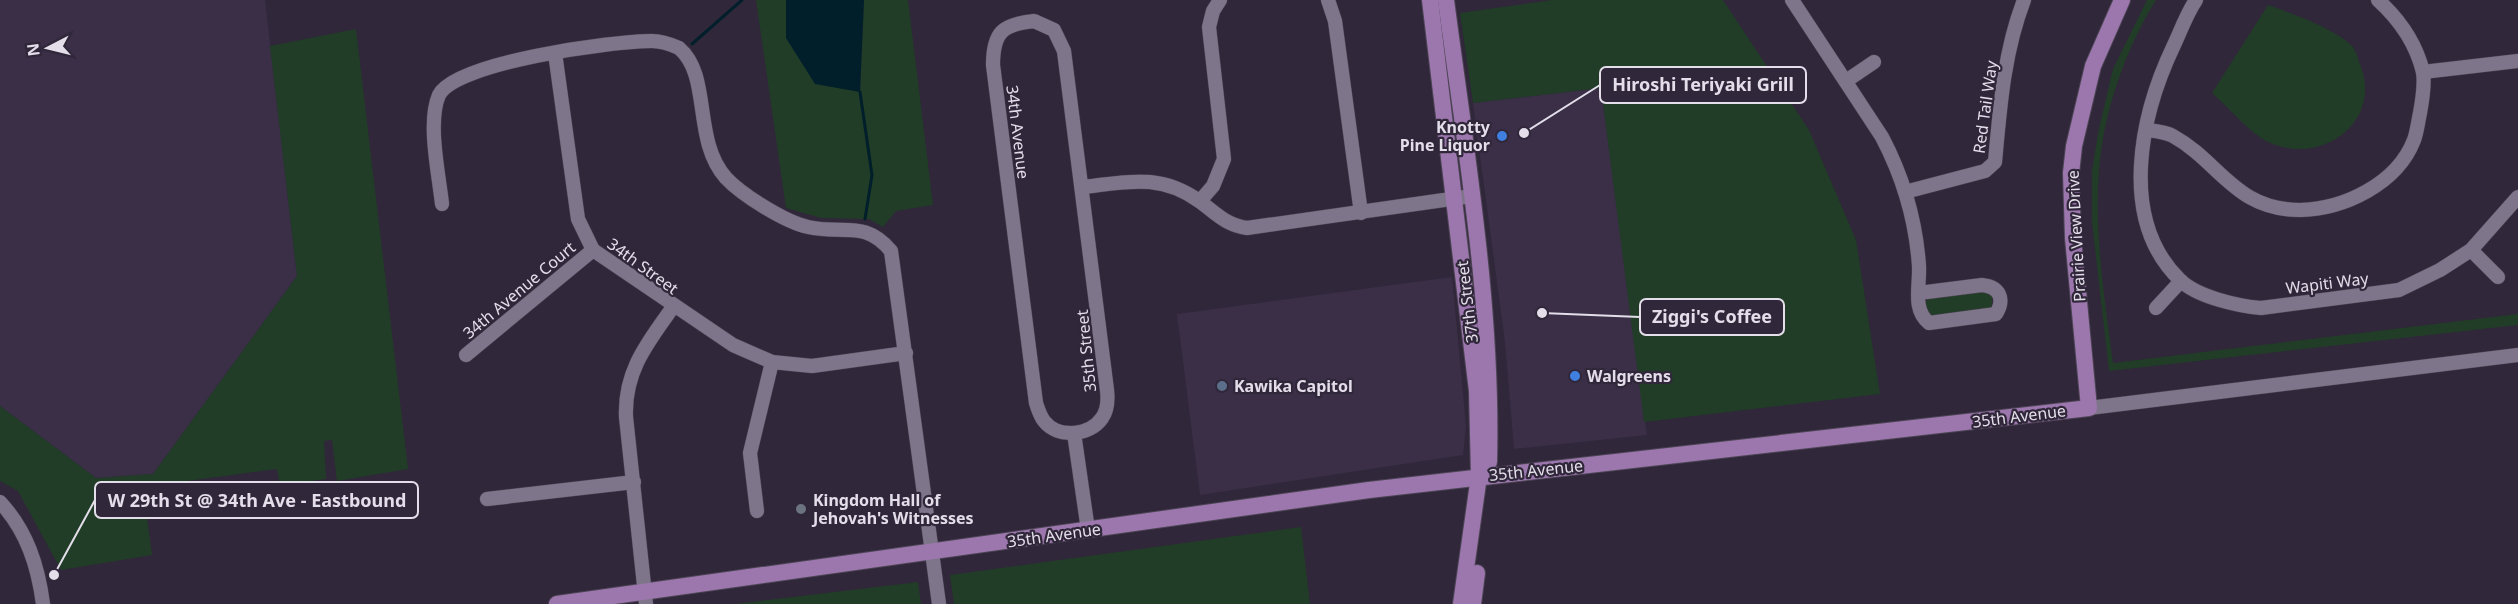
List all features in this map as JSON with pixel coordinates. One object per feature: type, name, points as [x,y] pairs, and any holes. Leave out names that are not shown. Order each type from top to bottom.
[{"type":"main road","name":"37th Street","points":[[1430,0],[1463,197],[1491,388],[1473,604]]},
{"type":"main road","name":"37th Street","points":[[1446,0],[1463,197]]},
{"type":"main road","name":"Prairie View Drive","points":[[2089,408],[2073,238],[2071,173],[2080,117],[2093,66],[2122,0]]},
{"type":"main road","name":"35th Avenue","points":[[557,604],[646,598],[932,552],[1484,475],[2089,408]]},
{"type":"main road","name":"37th Street","points":[[1461,604],[1484,475]]},
{"type":"street","points":[[1200,201],[1213,186],[1224,159],[1209,27],[1213,11],[1220,0]]},
{"type":"street","points":[[1328,0],[1335,21],[1361,213]]},
{"type":"street","points":[[1792,0],[1882,137],[1905,192],[1919,266],[1918,310],[1929,323],[1983,318],[1996,314],[2001,305],[2000,293],[1993,286],[1982,285],[1919,293]]},
{"type":"street","name":"Red Tail Way","points":[[1905,192],[1985,171],[1995,162],[2000,104],[2013,27],[2024,0]]},
{"type":"street","points":[[2156,308],[2181,281],[2161,255],[2149,229],[2141,194],[2143,145],[2159,76],[2196,0]]},
{"type":"street","points":[[2147,130],[2172,134],[2198,154],[2234,189],[2262,203],[2298,210],[2335,206],[2369,190],[2395,169],[2414,140],[2421,106],[2422,72],[2400,20],[2378,0]]},
{"type":"street","name":"34th Avenue","points":[[1074,433],[1060,432],[1045,422],[1036,403],[1030,370],[993,65],[996,39],[1010,24],[1034,21],[1042,23],[1059,38],[1064,51],[1083,187]]},
{"type":"street","points":[[442,204],[433,117],[440,95],[446,86],[471,74],[524,58],[653,41],[679,48],[696,73],[704,133],[719,169],[728,180],[787,220],[807,227],[857,229],[872,233],[891,251],[939,604]]},
{"type":"street","name":"34th Street","points":[[555,53],[578,219],[593,250],[673,307],[637,358],[627,385],[626,417],[646,598]]},
{"type":"street","points":[[2422,72],[2518,61]]},
{"type":"street","points":[[1846,81],[1874,62]]},
{"type":"street","points":[[1083,187],[1147,180],[1168,185],[1200,201],[1218,217],[1243,227],[1275,226],[1463,197]]},
{"type":"street","name":"35th Street","points":[[1074,433],[1086,430],[1099,422],[1107,408],[1083,187]]},
{"type":"street","name":"Wapiti Way","points":[[2181,281],[2215,298],[2242,306],[2261,308],[2399,290],[2440,270],[2471,250],[2518,197]]},
{"type":"street","name":"34th Avenue Court","points":[[466,356],[593,250]]},
{"type":"street","points":[[2471,250],[2498,277]]},
{"type":"street","points":[[673,307],[732,345],[772,362],[812,366],[906,353]]},
{"type":"street","name":"35th Avenue","points":[[2089,408],[2518,355]]},
{"type":"street","points":[[757,511],[750,453],[772,362]]},
{"type":"street","points":[[1074,433],[1088,530]]},
{"type":"street","points":[[487,500],[634,482]]},
{"type":"street","points":[[0,502],[18,525],[33,556],[43,604]]},
{"type":"shaded area","points":[[0,0],[265,0],[297,276],[153,474],[96,478],[0,406]]},
{"type":"shaded area","points":[[1601,88],[1647,435],[1514,449],[1505,342],[1473,103]]},
{"type":"shaded area","points":[[1452,277],[1466,426],[1463,455],[1200,495],[1177,314]]},
{"type":"green space","points":[[756,0],[786,0],[786,38],[860,91],[864,0],[908,0],[933,205],[896,211],[883,227],[869,219],[821,218],[786,208]]},
{"type":"green space","points":[[1552,0],[1723,0],[1809,130],[1856,240],[1880,394],[1644,422],[1601,88],[1473,103],[1460,13]]},
{"type":"green space","points":[[2147,0],[2156,0],[2125,61],[2105,127],[2101,150],[2098,195],[2099,243],[2113,363],[2518,314],[2518,325],[2109,371],[2092,222],[2092,171],[2113,69]]},
{"type":"green space","points":[[2268,5],[2301,17],[2336,34],[2346,40],[2356,53],[2365,85],[2363,105],[2355,121],[2342,135],[2325,144],[2306,149],[2286,148],[2266,141],[2245,125],[2212,93]]},
{"type":"green space","points":[[356,29],[408,469],[337,481],[332,440],[324,441],[326,479],[280,485],[277,469],[143,487],[152,555],[61,570],[18,491],[0,481],[0,406],[96,478],[153,474],[297,276],[270,46]]},
{"type":"green space","points":[[1983,291],[1993,297],[1991,308],[1933,317],[1926,314],[1923,304],[1931,297]]},
{"type":"green space","points":[[1301,527],[1310,604],[954,604],[950,575]]},
{"type":"green space","points":[[918,582],[921,604],[735,604]]},
{"type":"water","points":[[786,0],[864,0],[860,92],[815,84],[786,38]]},
{"type":"waterway","points":[[692,44],[742,0]]},
{"type":"waterway","points":[[860,92],[872,175],[865,219]]},
{"type":"place","name":"Hiroshi Teriyaki Grill","points":[[1524,133]]},
{"type":"place","name":"Knotty Pine Liquor","points":[[1502,136]]},
{"type":"place","name":"Ziggi's Coffee","points":[[1542,313]]},
{"type":"place","name":"Walgreens","points":[[1575,376]]},
{"type":"place","name":"Kawika Capitol","points":[[1222,386]]},
{"type":"place","name":"Kingdom Hall of Jehovah's Witnesses","points":[[801,509]]},
{"type":"place","name":"W 29th St @ 34th Ave - Eastbound","points":[[54,575]]}]
